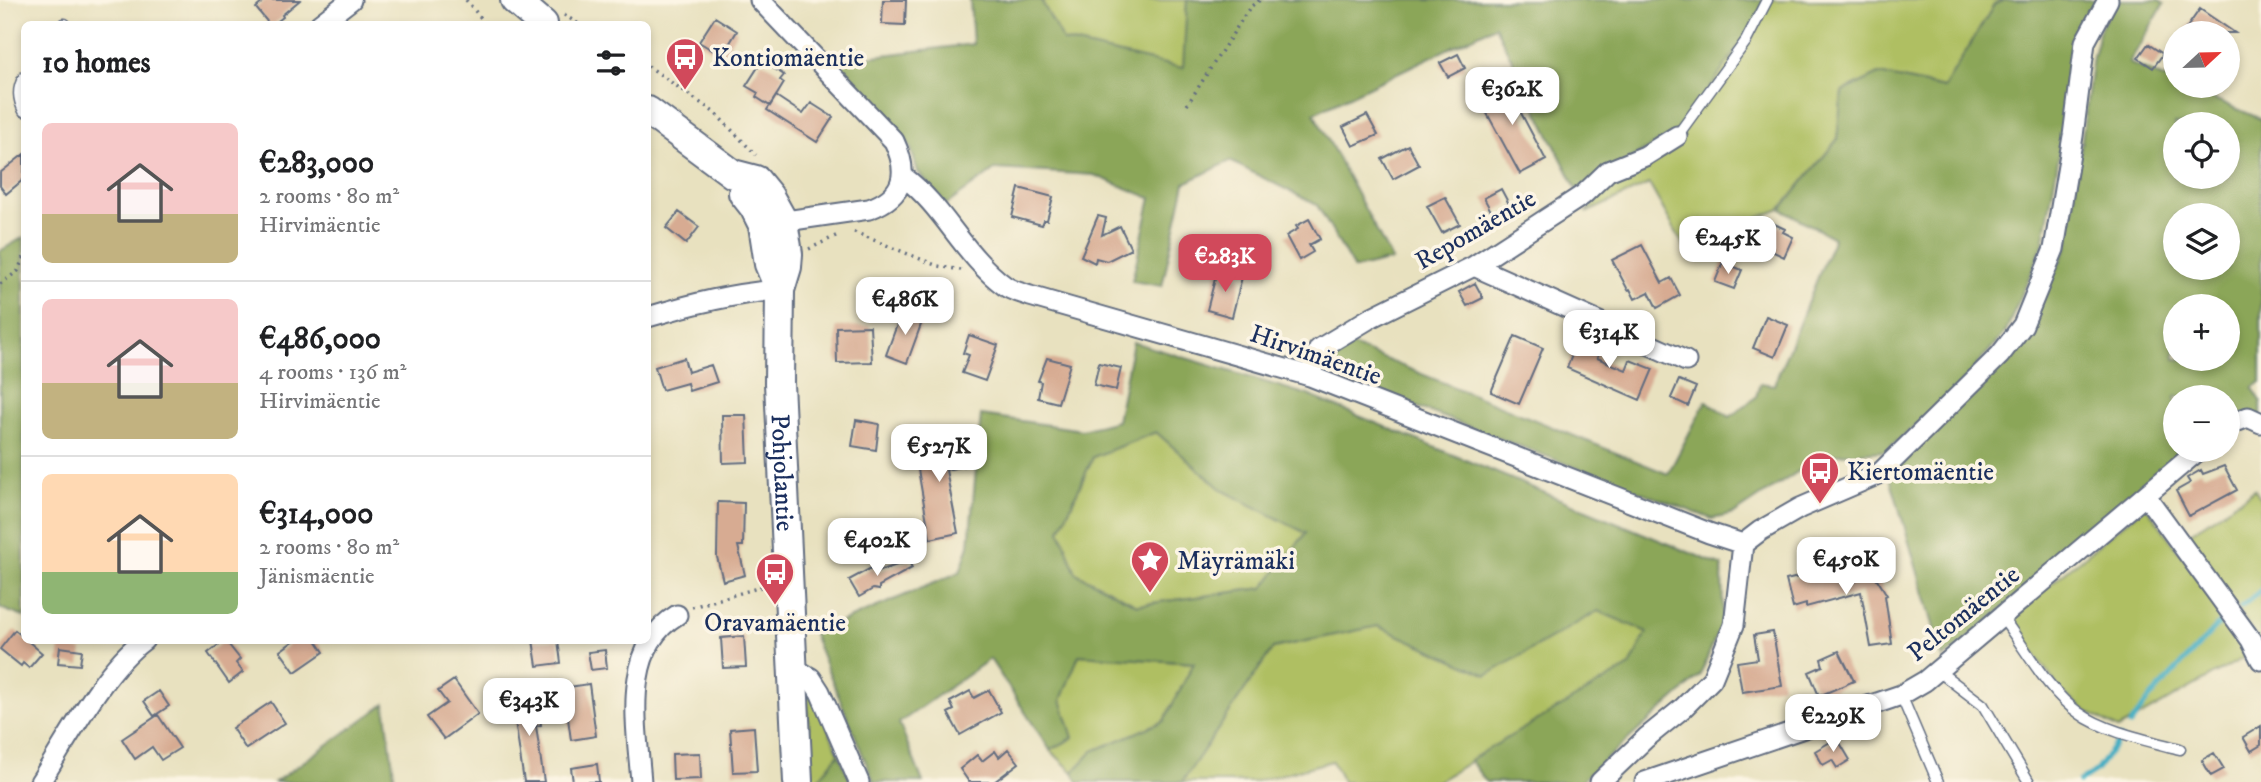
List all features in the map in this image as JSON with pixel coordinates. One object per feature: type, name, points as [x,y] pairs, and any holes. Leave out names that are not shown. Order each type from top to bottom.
[{"type":"street","points":[[324,21],[351,0]]},
{"type":"street","points":[[515,0],[539,21]]},
{"type":"street","points":[[760,0],[894,141],[902,160],[904,177],[892,197],[869,209],[773,223]]},
{"type":"street","points":[[1606,781],[1712,679],[1734,625],[1742,544],[1800,509],[1880,474],[2000,355],[2023,325],[2054,249],[2085,42],[2108,0]]},
{"type":"street","name":"Pohjolantie","points":[[651,113],[733,174],[743,193],[773,223],[769,264],[780,290],[779,383],[798,782]]},
{"type":"street","name":"Repomäentie","points":[[1310,376],[1320,349],[1383,311],[1474,266],[1583,195],[1608,171],[1645,156],[1677,136]]},
{"type":"street","name":"Hirvimäentie","points":[[904,177],[923,192],[979,261],[1006,287],[1310,376],[1742,544]]},
{"type":"street","points":[[1474,266],[1686,361]]},
{"type":"street","points":[[651,316],[692,303],[750,292],[780,290]]},
{"type":"street","points":[[2240,420],[2248,417],[2261,423]]},
{"type":"street","name":"Peltomäentie","points":[[1645,782],[1901,695],[1937,670],[2185,462]]},
{"type":"street","points":[[2146,496],[2251,640],[2261,660]]},
{"type":"street","points":[[651,641],[662,624],[677,615]]},
{"type":"street","points":[[40,782],[103,684],[139,644]]},
{"type":"street","points":[[641,782],[636,684],[643,654],[649,644]]},
{"type":"street","points":[[792,667],[811,678],[820,692],[859,782]]},
{"type":"lane","points":[[1677,136],[1746,41],[1767,0]]},
{"type":"lane","points":[[21,85],[21,104]]},
{"type":"lane","points":[[2001,616],[2057,694],[2080,714],[2133,736],[2180,749]]},
{"type":"lane","points":[[1937,670],[1983,705],[2029,782]]},
{"type":"lane","points":[[1901,695],[1938,782]]},
{"type":"path","points":[[466,0],[484,21]]},
{"type":"path","points":[[1187,105],[1250,7],[1260,0]]},
{"type":"path","points":[[651,68],[715,113],[758,158]]},
{"type":"path","points":[[804,251],[846,231],[855,232],[938,266],[967,271]]},
{"type":"path","points":[[0,284],[18,271],[21,264]]},
{"type":"path","points":[[677,615],[695,606],[764,585],[788,583]]},
{"type":"green space","points":[[970,0],[1041,0],[1063,41],[1183,68],[1187,0],[1763,0],[1757,20],[1682,128],[1577,190],[1495,26],[1314,113],[1392,260],[1354,269],[1317,205],[1230,161],[1185,183],[1162,286],[1132,281],[1151,198],[1094,175],[996,169],[946,205],[918,172],[910,146],[880,107],[834,61],[973,44]]},
{"type":"green space","points":[[1041,0],[1187,0],[1184,69],[1063,41]]},
{"type":"green space","points":[[1763,0],[2004,0],[1994,5],[1944,88],[1879,74],[1842,92],[1837,140],[1781,209],[1684,246],[1649,184],[1586,213]]},
{"type":"green space","points":[[2004,0],[2097,0],[2082,25],[2043,245],[2006,331],[1956,390],[1886,451],[1823,455],[1734,514],[1712,519],[1327,373],[1331,357],[1353,346],[1668,474],[1706,401],[1730,417],[1756,397],[1760,383],[1774,385],[1834,238],[1781,209],[1837,140],[1842,92],[1879,74],[1944,88],[1994,5]]},
{"type":"green space","points":[[2116,0],[2159,0],[2164,4],[2129,63],[2163,78],[2163,98],[2211,98],[2261,119],[2261,382],[2253,388],[2261,401],[2261,415],[2240,416],[2240,385],[2163,385],[2163,462],[2177,462],[1943,659],[1890,477],[2030,325],[2068,245],[2093,56],[2100,29]]},
{"type":"green space","points":[[21,239],[21,616],[0,608],[0,251]]},
{"type":"green space","points":[[1133,342],[1308,395],[1722,566],[1723,618],[1700,676],[1580,782],[1486,782],[1470,760],[1630,666],[1647,632],[1598,611],[1487,675],[1378,626],[1273,648],[1182,782],[1078,782],[1073,772],[1093,751],[1164,721],[1194,663],[1079,655],[1061,700],[1073,738],[1050,750],[990,659],[899,723],[923,782],[874,782],[813,634],[960,572],[969,545],[981,415],[1082,430],[1117,421]],"holes":[[[1156,432],[1222,490],[1306,533],[1263,588],[1137,605],[1076,573],[1060,530],[1093,457]]]},
{"type":"green space","points":[[1156,432],[1222,490],[1306,533],[1263,588],[1137,605],[1076,573],[1060,530],[1093,457]]},
{"type":"green space","points":[[2255,489],[2261,499],[2261,643],[2186,536]]},
{"type":"green space","points":[[2146,506],[2244,642],[2248,655],[2118,729],[2083,709],[2061,691],[2009,618]]},
{"type":"green space","points":[[1598,611],[1648,632],[1630,666],[1436,782],[1343,782],[1332,761],[1253,782],[1182,782],[1273,648],[1378,626],[1487,675]]},
{"type":"green space","points":[[1079,655],[1194,663],[1164,721],[1093,751],[1073,772],[1050,750],[1073,738],[1061,700]]},
{"type":"green space","points":[[812,691],[839,754],[816,782],[811,782],[807,695]]},
{"type":"green space","points":[[385,704],[395,782],[275,782]]},
{"type":"green space","points":[[839,754],[851,782],[816,782]]},
{"type":"building","points":[[265,0],[300,0],[278,21],[267,21],[256,8]]},
{"type":"building","points":[[883,0],[906,0],[905,25],[882,24]]},
{"type":"building","points":[[2200,9],[2218,21],[2192,21]]},
{"type":"building","points":[[715,17],[737,31],[722,56],[699,42]]},
{"type":"building","points":[[2148,44],[2163,54],[2153,68],[2138,58]]},
{"type":"building","points":[[1458,54],[1465,68],[1448,77],[1440,63]]},
{"type":"building","points":[[762,61],[784,75],[780,80],[784,83],[770,106],[756,97],[758,93],[746,86]]},
{"type":"building","points":[[1504,81],[1546,160],[1520,174],[1477,95]]},
{"type":"building","points":[[776,96],[803,114],[811,103],[833,117],[817,142],[767,110]]},
{"type":"building","points":[[1367,115],[1378,135],[1353,146],[1343,127]]},
{"type":"building","points":[[1408,145],[1419,165],[1393,179],[1382,159]]},
{"type":"building","points":[[21,156],[21,182],[6,194],[0,186],[0,173]]},
{"type":"building","points":[[1019,188],[1053,197],[1047,220],[1044,220],[1042,225],[1012,217]]},
{"type":"building","points":[[1501,189],[1509,204],[1492,213],[1484,198]]},
{"type":"building","points":[[1445,197],[1460,224],[1442,233],[1427,206]]},
{"type":"building","points":[[679,212],[699,227],[686,244],[666,228]]},
{"type":"building","points":[[1098,216],[1106,218],[1102,235],[1120,226],[1131,249],[1107,261],[1096,258],[1095,263],[1081,256]]},
{"type":"building","points":[[1762,218],[1785,229],[1783,232],[1793,237],[1784,257],[1753,242],[1756,237],[1753,235]]},
{"type":"building","points":[[1309,219],[1320,239],[1309,245],[1313,252],[1299,260],[1286,236]]},
{"type":"building","points":[[1642,245],[1662,283],[1671,278],[1680,295],[1657,308],[1649,292],[1635,299],[1612,260]]},
{"type":"building","points":[[1723,262],[1742,270],[1734,289],[1715,282]]},
{"type":"building","points":[[1217,271],[1242,277],[1232,317],[1207,310]]},
{"type":"building","points":[[1475,283],[1483,298],[1467,306],[1459,292]]},
{"type":"building","points":[[902,311],[923,319],[907,363],[886,355]]},
{"type":"building","points":[[1766,316],[1788,325],[1775,357],[1753,348]]},
{"type":"building","points":[[870,326],[872,362],[837,363],[836,327]]},
{"type":"building","points":[[969,335],[998,345],[985,381],[962,373],[969,355],[963,353]]},
{"type":"building","points":[[1515,336],[1543,348],[1519,404],[1491,392]]},
{"type":"building","points":[[1579,337],[1602,346],[1597,358],[1626,370],[1630,360],[1653,369],[1640,400],[1567,368]]},
{"type":"building","points":[[684,358],[688,372],[711,365],[717,382],[689,391],[687,383],[662,390],[655,367]]},
{"type":"building","points":[[1047,358],[1070,364],[1058,403],[1038,398],[1041,382],[1038,381]]},
{"type":"building","points":[[1099,363],[1121,368],[1116,390],[1094,385]]},
{"type":"building","points":[[1679,380],[1696,387],[1688,406],[1671,398]]},
{"type":"building","points":[[722,415],[746,415],[748,462],[723,463]]},
{"type":"building","points":[[856,420],[879,424],[876,450],[852,446]]},
{"type":"building","points":[[960,439],[965,466],[946,470],[958,533],[930,539],[914,446]]},
{"type":"building","points":[[2224,466],[2237,490],[2189,516],[2176,491],[2190,483],[2187,478],[2201,470],[2203,474]]},
{"type":"building","points":[[718,502],[744,503],[743,546],[738,546],[745,575],[723,581],[717,557]]},
{"type":"building","points":[[909,561],[912,568],[879,586],[879,590],[873,589],[859,597],[849,580],[873,567],[876,572]]},
{"type":"building","points":[[1848,565],[1853,583],[1872,571],[1887,595],[1892,644],[1871,647],[1861,592],[1793,608],[1786,580]]},
{"type":"building","points":[[15,630],[21,635],[21,644],[31,644],[42,653],[29,668],[23,663],[21,666],[0,649]]},
{"type":"building","points":[[1773,632],[1782,686],[1742,692],[1737,662],[1758,659],[1754,635]]},
{"type":"building","points":[[744,636],[746,667],[723,668],[721,638]]},
{"type":"building","points":[[220,644],[228,644],[240,659],[236,663],[243,672],[229,683],[208,653]]},
{"type":"building","points":[[290,644],[319,644],[324,652],[295,672],[280,651]]},
{"type":"building","points":[[534,644],[559,644],[561,663],[537,666]]},
{"type":"building","points":[[60,647],[82,650],[80,665],[58,663]]},
{"type":"building","points":[[605,650],[607,668],[591,670],[588,652]]},
{"type":"building","points":[[1839,651],[1854,681],[1819,696],[1809,672],[1823,666],[1821,659]]},
{"type":"building","points":[[454,680],[478,714],[444,739],[427,717],[447,703],[438,691]]},
{"type":"building","points":[[589,684],[596,736],[571,740],[567,711],[572,711],[569,687]]},
{"type":"building","points":[[989,690],[1001,712],[960,735],[948,713],[954,710],[950,702],[970,691],[974,698]]},
{"type":"building","points":[[159,691],[169,706],[154,716],[144,701]]},
{"type":"building","points":[[537,697],[541,725],[536,726],[544,782],[524,782],[512,700]]},
{"type":"building","points":[[271,702],[285,723],[246,749],[232,728]]},
{"type":"building","points":[[158,715],[180,748],[161,760],[152,747],[135,759],[122,739]]},
{"type":"building","points":[[2261,726],[2261,745],[2251,751],[2243,737]]},
{"type":"building","points":[[754,727],[757,771],[733,772],[730,729]]},
{"type":"building","points":[[1837,738],[1850,760],[1837,768],[1832,760],[1823,765],[1815,751]]},
{"type":"building","points":[[1008,749],[1019,763],[994,782],[969,782],[960,769],[977,755],[982,761],[995,751],[999,757]]},
{"type":"building","points":[[700,753],[701,779],[673,780],[672,754]]},
{"type":"building","points":[[2214,753],[2224,769],[2211,776],[2202,760]]},
{"type":"building","points":[[597,764],[599,782],[573,782],[571,768]]},
{"type":"waterway","points":[[2241,607],[2261,590]]},
{"type":"waterway","points":[[2130,725],[2149,699],[2224,619]]},
{"type":"waterway","points":[[2079,782],[2096,771],[2120,738]]},
{"type":"place","name":"Kontiomäentie","points":[[685,91]]},
{"type":"place","name":"Kiertomäentie","points":[[1820,505]]},
{"type":"place","name":"Mäyrämäki","points":[[1150,594]]},
{"type":"place","name":"Oravamäentie","points":[[775,606]]}]
